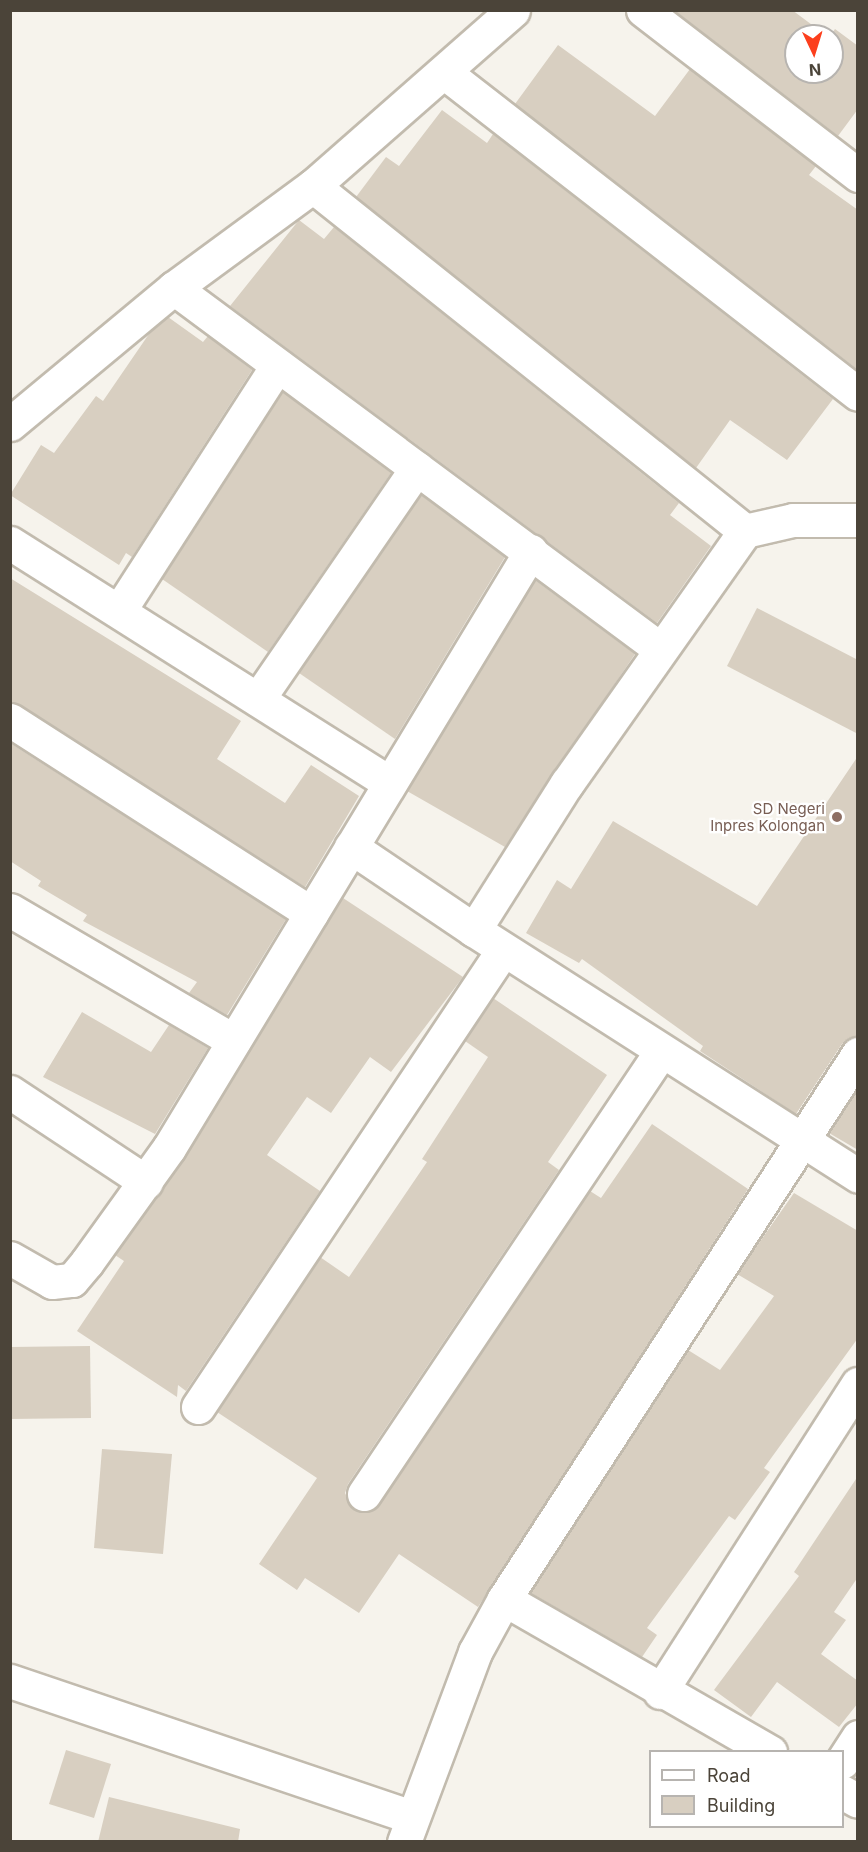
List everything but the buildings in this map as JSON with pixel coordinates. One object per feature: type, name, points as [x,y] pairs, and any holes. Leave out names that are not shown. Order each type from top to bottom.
[{"type":"street","points":[[10,424],[174,288],[313,186],[513,10]]},
{"type":"street","points":[[643,10],[858,175]]},
{"type":"street","points":[[444,72],[858,394]]},
{"type":"street","points":[[313,186],[745,531]]},
{"type":"street","points":[[174,288],[660,649]]},
{"type":"street","points":[[119,611],[277,366]]},
{"type":"street","points":[[258,699],[417,468]]},
{"type":"street","points":[[474,930],[660,649],[745,531],[793,520],[858,520]]},
{"type":"street","points":[[10,543],[390,783]]},
{"type":"street","points":[[10,1285],[52,1282],[76,1276],[146,1182],[531,551]]},
{"type":"street","points":[[10,720],[311,913]]},
{"type":"street","points":[[351,847],[660,1053],[858,1176]]},
{"type":"street","points":[[10,910],[234,1041]]},
{"type":"street","points":[[198,1407],[504,950]]},
{"type":"street","points":[[364,1494],[660,1053]]},
{"type":"street","points":[[10,1681],[408,1829],[475,1652],[504,1599],[803,1143],[858,1054]]},
{"type":"street","points":[[10,1092],[146,1182]]},
{"type":"street","points":[[10,1258],[52,1282]]},
{"type":"street","points":[[660,1692],[858,1384]]},
{"type":"street","points":[[504,1599],[660,1692],[766,1750]]},
{"type":"street","points":[[844,1760],[858,1737]]},
{"type":"street","points":[[844,1793],[858,1801]]},
{"type":"place","name":"SD Negeri Inpres Kolongan","points":[[837,817]]}]
